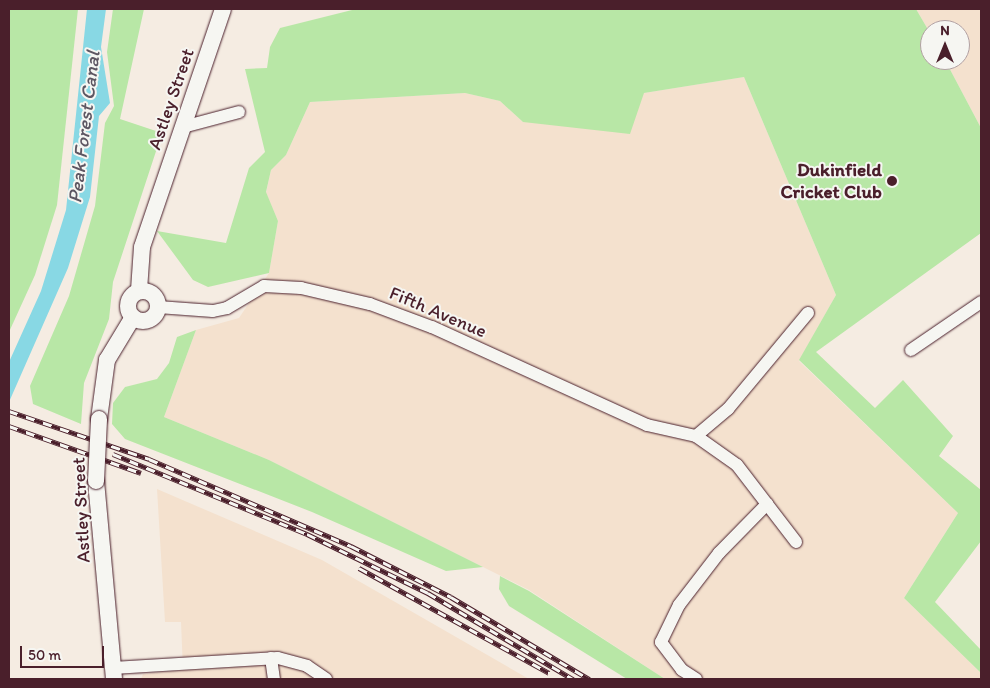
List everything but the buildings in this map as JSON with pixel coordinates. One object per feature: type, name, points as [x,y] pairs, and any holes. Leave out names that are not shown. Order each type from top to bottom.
[{"type":"main road","name":"Astley Street","points":[[139,290],[142,247],[223,9]]},
{"type":"main road","points":[[139,290],[153,294],[158,307],[146,321],[133,317],[128,300],[139,290]]},
{"type":"main road","name":"Astley Street","points":[[114,674],[96,481],[99,419],[107,360],[133,317]]},
{"type":"street","points":[[183,127],[239,112]]},
{"type":"street","name":"Fifth Avenue","points":[[158,307],[213,311],[228,308],[264,286],[344,297],[432,327],[647,425],[696,436]]},
{"type":"street","points":[[911,350],[981,302]]},
{"type":"street","points":[[796,542],[738,465],[696,436],[728,409],[808,313]]},
{"type":"street","points":[[696,679],[682,670],[661,642],[679,605],[720,553],[767,504]]},
{"type":"street","points":[[271,658],[274,679]]},
{"type":"street","points":[[114,674],[271,658],[307,666],[326,679]]},
{"type":"shaded area","points":[[916,9],[981,9],[981,128],[950,70],[970,70],[970,20],[922,20]]},
{"type":"shaded area","points":[[744,77],[836,295],[799,361],[958,513],[904,598],[981,673],[981,679],[665,679],[529,590],[269,460],[164,417],[196,330],[239,318],[269,273],[278,221],[266,193],[271,170],[286,155],[310,102],[465,93],[500,101],[523,122],[644,93]]},
{"type":"shaded area","points":[[157,489],[322,560],[529,679],[141,679],[143,674],[183,670],[181,622],[165,622]]},
{"type":"green space","points":[[9,9],[78,9],[57,205],[35,275],[9,332]]},
{"type":"green space","points":[[113,9],[144,9],[120,119],[162,133],[113,282],[109,319],[84,383],[81,424],[33,404],[30,386],[69,296],[95,206],[105,123],[114,106],[107,52]]},
{"type":"green space","points":[[356,9],[916,9],[922,20],[920,20],[920,70],[950,70],[981,128],[981,233],[816,352],[875,408],[903,380],[953,436],[939,456],[981,490],[981,541],[935,602],[981,650],[981,673],[904,598],[958,513],[799,360],[836,295],[744,77],[644,93],[630,134],[523,122],[500,101],[465,93],[310,102],[286,155],[271,170],[266,192],[278,221],[269,273],[208,287],[193,280],[157,231],[226,243],[249,168],[265,152],[245,69],[267,68],[270,47],[280,28]]},
{"type":"green space","points":[[196,330],[164,417],[269,460],[483,567],[446,571],[312,512],[125,439],[112,424],[113,403],[125,387],[157,379],[169,363],[177,337]]},
{"type":"green space","points":[[500,576],[529,591],[665,679],[627,679],[509,606],[499,589]]},
{"type":"water","name":"Peak Forest Canal","points":[[87,9],[106,9],[101,47],[110,103],[99,116],[90,197],[68,268],[9,402],[9,362],[41,291],[66,210]]},
{"type":"railway","points":[[9,411],[149,459],[351,546],[451,597],[589,679]]},
{"type":"railway","points":[[9,426],[141,473]]},
{"type":"railway","points":[[113,454],[307,534],[428,593],[573,679]]},
{"type":"railway","points":[[359,568],[549,673]]},
{"type":"place","name":"Dukinfield Cricket Club","points":[[892,181]]}]
